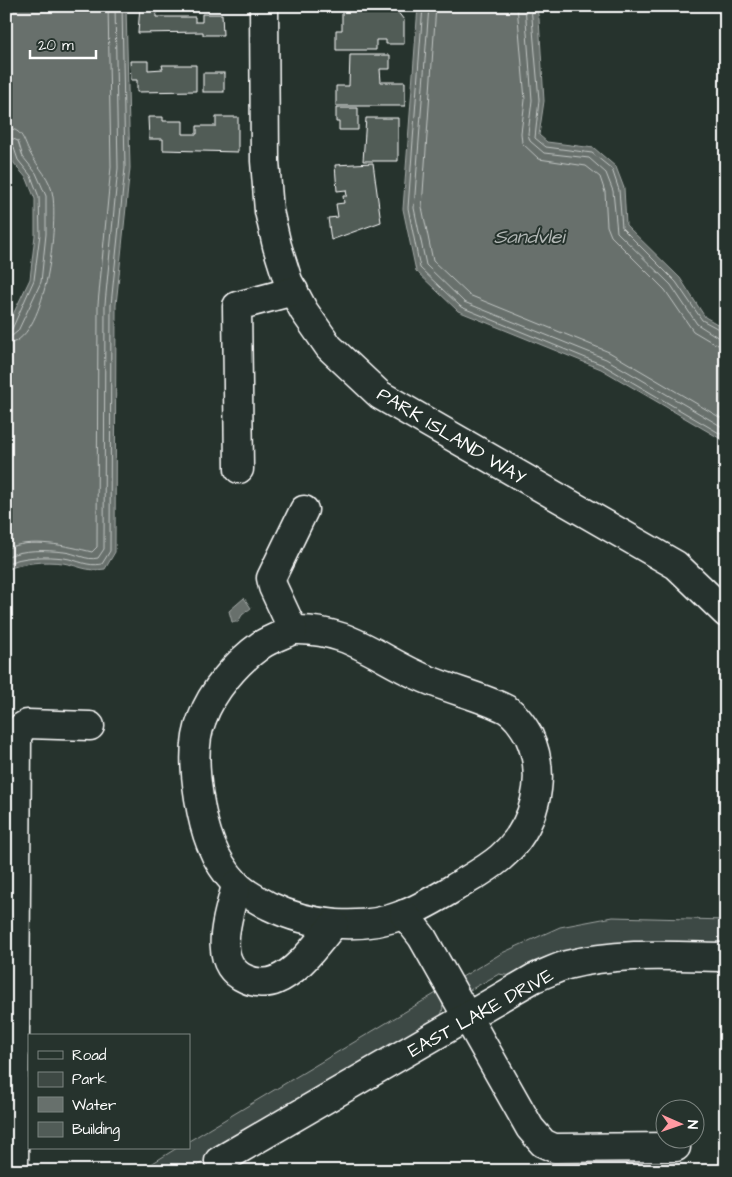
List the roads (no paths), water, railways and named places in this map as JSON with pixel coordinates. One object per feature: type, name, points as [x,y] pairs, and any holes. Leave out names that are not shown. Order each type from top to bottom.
[{"type":"street","name":"PARK ISLAND WAY","points":[[264,6],[267,189],[277,246],[294,291],[329,347],[380,395],[676,565],[726,613]]},
{"type":"street","points":[[240,469],[237,306],[294,291]]},
{"type":"street","points":[[292,630],[273,587],[271,578],[304,510]]},
{"type":"street","points":[[292,630],[326,631],[346,638],[419,676],[509,710],[526,729],[534,747],[539,771],[538,792],[524,830],[508,851],[491,866],[404,914],[366,923],[334,924],[307,920],[280,911],[260,901],[236,885],[211,848],[202,818],[196,778],[196,742],[200,726],[215,694],[242,662],[263,644],[292,630]]},
{"type":"street","points":[[14,1171],[17,737],[22,727],[27,724],[90,726]]},
{"type":"street","points":[[236,885],[225,934],[224,952],[230,965],[245,978],[256,982],[276,980],[299,963],[334,924]]},
{"type":"street","points":[[404,914],[422,937],[530,1128],[543,1143],[554,1148],[654,1147]]},
{"type":"street","name":"EAST LAKE DRIVE","points":[[219,1161],[534,978],[564,966],[595,959],[628,956],[726,956]]},
{"type":"water","points":[[6,6],[126,6],[130,168],[116,305],[115,552],[105,569],[88,569],[49,562],[27,564],[6,570],[6,329],[30,279],[35,235],[35,199],[27,179],[13,162],[6,139]]},
{"type":"water","name":"Sandvlei","points":[[418,6],[536,6],[539,19],[544,101],[539,135],[547,142],[594,148],[616,167],[624,188],[626,225],[680,278],[705,317],[726,329],[726,442],[601,369],[458,311],[416,271],[403,209]]},
{"type":"water","points":[[244,598],[251,608],[242,615],[238,622],[232,622],[229,611]]}]
